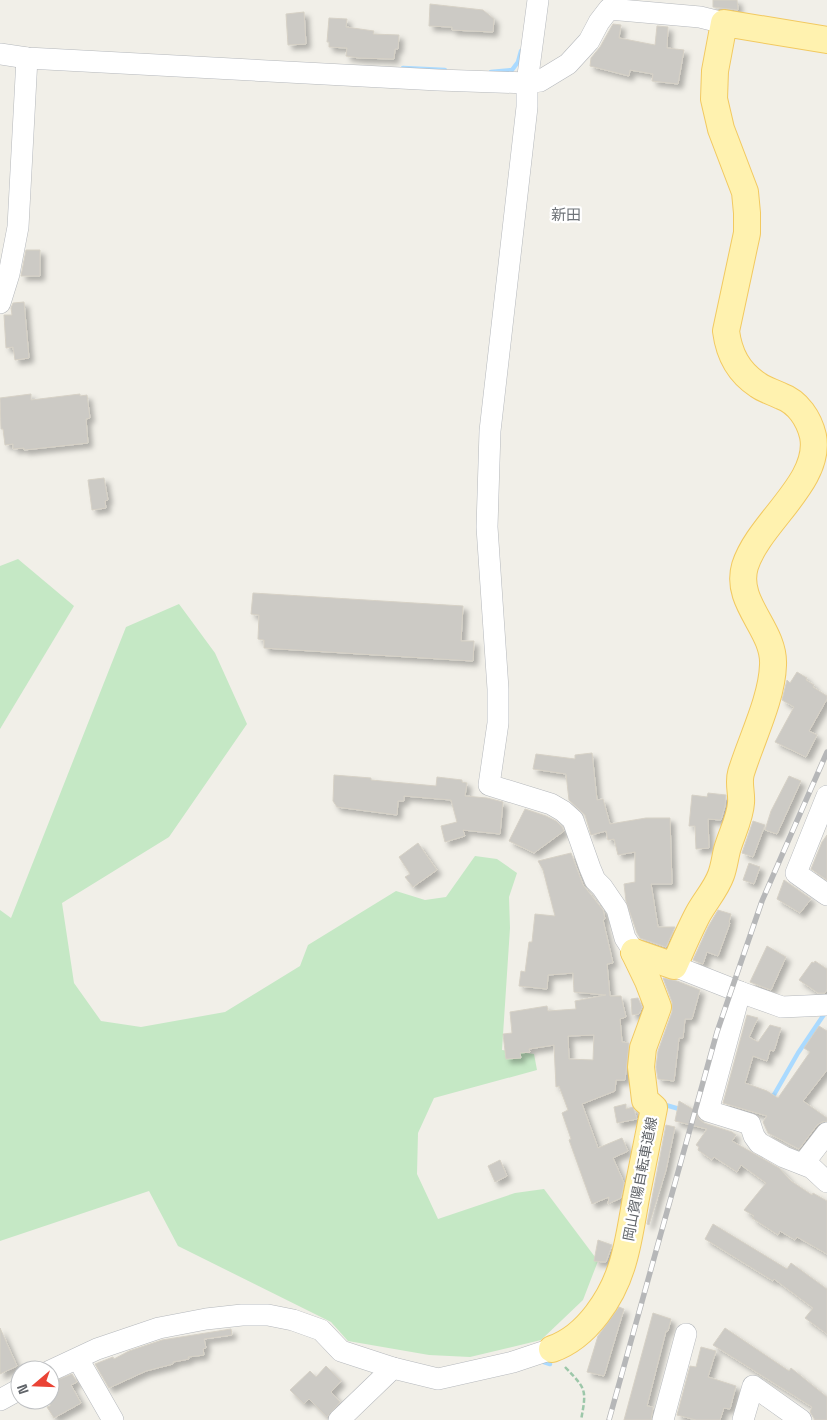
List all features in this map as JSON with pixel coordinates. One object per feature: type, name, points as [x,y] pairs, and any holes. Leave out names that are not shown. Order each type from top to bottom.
[{"type":"main road","points":[[634,952],[674,966],[698,914],[721,876],[726,851],[740,809],[740,775],[773,672],[774,656],[769,641],[748,602],[744,590],[743,578],[746,564],[754,546],[807,475],[814,449],[811,429],[804,414],[784,396],[759,386],[750,379],[736,363],[728,345],[726,332],[746,233],[747,213],[742,183],[721,129],[714,99],[716,71],[724,23],[827,40]]},
{"type":"main road","name":"岡山賀陽自転車道線","points":[[552,1349],[563,1346],[598,1314],[604,1305],[624,1260],[654,1108],[645,1100],[642,1067],[643,1048],[658,1007],[648,980],[634,952]]},
{"type":"street","points":[[538,0],[527,83],[527,108],[490,432],[487,528],[497,662],[498,723],[489,785],[551,804],[573,820],[595,880],[617,909],[625,938],[634,952]]},
{"type":"street","points":[[0,54],[27,58],[527,83],[540,81],[568,64],[589,41],[608,9],[700,17],[724,23]]},
{"type":"street","points":[[0,303],[9,274],[18,227],[27,58]]},
{"type":"street","points":[[826,800],[796,873],[827,895]]},
{"type":"street","points":[[674,966],[782,1007],[827,1005]]},
{"type":"street","points":[[740,992],[708,1111],[750,1124],[759,1143],[784,1157],[805,1162],[827,1182]]},
{"type":"street","points":[[805,1162],[827,1133]]},
{"type":"street","points":[[60,1367],[97,1349],[159,1328],[233,1316],[268,1315],[293,1320],[321,1330],[340,1351],[393,1368],[438,1379],[513,1362],[552,1349]]},
{"type":"street","points":[[664,1420],[686,1334]]},
{"type":"street","points":[[78,1359],[113,1420]]},
{"type":"street","points":[[339,1420],[393,1368]]},
{"type":"street","points":[[743,1420],[753,1386],[801,1420]]},
{"type":"path","points":[[552,1349],[557,1358],[582,1385],[585,1391],[586,1397],[582,1420]]},
{"type":"green space","points":[[18,559],[74,606],[0,729],[0,566]]},
{"type":"green space","points":[[179,604],[215,653],[247,724],[169,837],[62,903],[74,983],[101,1021],[141,1027],[225,1012],[300,966],[308,945],[396,891],[425,900],[446,897],[475,856],[497,859],[517,873],[509,897],[510,928],[502,1050],[534,1054],[537,1070],[434,1098],[418,1133],[417,1174],[438,1219],[515,1193],[544,1189],[598,1261],[583,1300],[541,1340],[470,1357],[429,1355],[348,1341],[331,1322],[178,1246],[149,1191],[0,1241],[0,910],[11,918],[126,627]]},
{"type":"building","points":[[713,0],[737,0],[738,10],[713,7]]},
{"type":"building","points":[[430,4],[483,10],[494,19],[493,32],[452,30],[452,27],[429,26]]},
{"type":"building","points":[[304,12],[306,44],[288,45],[286,14]]},
{"type":"building","points":[[329,18],[347,19],[346,27],[374,31],[373,34],[399,35],[398,49],[395,49],[394,59],[346,56],[347,48],[329,47],[329,42],[327,42]]},
{"type":"building","points":[[613,24],[621,25],[619,38],[655,45],[657,26],[668,27],[667,48],[684,50],[678,84],[652,81],[653,74],[630,70],[629,76],[590,66],[591,58],[600,47]]},
{"type":"building","points":[[26,250],[40,250],[40,276],[21,276]]},
{"type":"building","points":[[24,302],[29,358],[15,360],[13,347],[6,348],[4,315],[12,315],[11,308],[13,303]]},
{"type":"building","points":[[31,394],[31,400],[80,394],[80,396],[87,395],[90,418],[86,419],[88,443],[24,450],[24,448],[13,449],[13,444],[5,445],[3,429],[1,429],[0,398]]},
{"type":"building","points":[[104,478],[108,500],[105,501],[106,508],[92,510],[88,480]]},
{"type":"building","points":[[253,593],[463,606],[461,641],[474,641],[473,661],[264,648],[264,640],[258,639],[259,615],[251,614]]},
{"type":"building","points":[[797,672],[807,678],[806,680],[814,685],[813,687],[827,696],[809,731],[817,735],[806,757],[775,742],[794,707],[782,700],[787,680],[790,683]]},
{"type":"building","points":[[592,753],[597,800],[603,799],[610,824],[646,818],[670,818],[672,884],[651,884],[658,927],[675,927],[666,947],[640,938],[626,901],[624,884],[635,882],[635,852],[618,855],[614,839],[608,840],[606,831],[591,835],[585,815],[569,800],[566,774],[533,769],[536,754],[575,759],[575,755]]},
{"type":"building","points":[[334,775],[436,786],[437,777],[462,780],[462,782],[467,783],[465,796],[503,802],[500,834],[463,830],[465,836],[445,842],[441,826],[457,822],[451,800],[404,796],[404,801],[398,801],[397,815],[337,807],[333,801]]},
{"type":"building","points":[[789,776],[801,781],[777,834],[765,830],[771,811]]},
{"type":"building","points":[[708,793],[726,795],[725,806],[721,820],[708,819],[709,848],[696,849],[695,826],[689,826],[692,795],[707,797]]},
{"type":"building","points":[[525,809],[556,821],[564,831],[534,853],[509,841]]},
{"type":"building","points":[[753,821],[765,825],[753,857],[742,853]]},
{"type":"building","points":[[827,835],[827,880],[811,869],[822,842]]},
{"type":"building","points":[[418,843],[437,870],[413,887],[405,877],[410,874],[399,857]]},
{"type":"building","points":[[571,853],[583,885],[603,910],[605,919],[603,920],[613,963],[607,964],[610,996],[621,996],[626,1017],[620,1019],[622,1042],[629,1043],[625,1080],[616,1080],[615,1091],[582,1104],[598,1148],[622,1138],[628,1151],[613,1158],[624,1183],[621,1198],[608,1204],[609,1197],[592,1204],[569,1140],[571,1139],[562,1113],[568,1110],[559,1086],[556,1087],[554,1045],[529,1049],[530,1052],[520,1053],[521,1058],[506,1059],[503,1034],[512,1033],[510,1012],[547,1006],[548,1011],[576,1009],[575,1001],[606,995],[574,992],[573,973],[548,975],[547,989],[519,986],[521,971],[525,972],[529,942],[532,942],[535,914],[555,916],[543,870],[538,861]],"holes":[[[594,1035],[593,1060],[569,1059],[568,1036]]]},
{"type":"building","points":[[749,863],[760,867],[754,884],[743,880]]},
{"type":"building","points":[[784,880],[811,899],[800,913],[777,899]]},
{"type":"building","points":[[718,910],[731,914],[730,923],[718,956],[707,952],[703,964],[693,960]]},
{"type":"building","points":[[767,946],[786,957],[771,990],[750,982]]},
{"type":"building","points":[[815,961],[827,969],[827,989],[825,993],[818,993],[799,980],[812,962],[814,963]]},
{"type":"building","points":[[663,978],[700,990],[692,1019],[685,1019],[683,1038],[679,1038],[674,1081],[658,1079],[656,1067],[658,1051],[672,1012],[672,1002]]},
{"type":"building","points":[[638,998],[642,1007],[639,1014],[632,1015],[631,999]]},
{"type":"building","points":[[747,1015],[758,1018],[749,1037],[758,1042],[770,1025],[781,1028],[774,1051],[770,1050],[767,1061],[753,1056],[745,1083],[767,1091],[778,1098],[810,1052],[804,1048],[819,1026],[827,1031],[827,1070],[803,1101],[827,1118],[827,1121],[817,1125],[799,1149],[768,1133],[763,1122],[767,1116],[723,1103]]},
{"type":"building","points":[[679,1101],[696,1111],[699,1119],[704,1123],[732,1132],[736,1135],[732,1141],[779,1168],[791,1181],[812,1195],[813,1193],[827,1201],[827,1254],[797,1237],[795,1240],[780,1231],[778,1235],[752,1218],[754,1216],[744,1210],[766,1183],[741,1165],[737,1172],[714,1157],[712,1160],[698,1150],[699,1147],[696,1145],[707,1129],[675,1121]]},
{"type":"building","points":[[626,1104],[626,1109],[633,1107],[637,1119],[617,1123],[614,1107]]},
{"type":"building","points":[[666,1125],[675,1127],[666,1170],[649,1225],[647,1224]]},
{"type":"building","points":[[500,1160],[507,1176],[495,1182],[488,1166]]},
{"type":"building","points":[[713,1224],[787,1269],[791,1263],[827,1289],[827,1334],[805,1318],[813,1308],[774,1279],[773,1281],[705,1239]]},
{"type":"building","points":[[598,1240],[612,1245],[606,1262],[594,1261]]},
{"type":"building","points":[[619,1307],[624,1309],[604,1376],[587,1372],[598,1336]]},
{"type":"building","points":[[653,1313],[671,1319],[668,1331],[666,1331],[647,1406],[653,1407],[651,1420],[624,1420]]},
{"type":"building","points":[[0,1328],[14,1360],[10,1360],[10,1369],[0,1374]]},
{"type":"building","points":[[725,1328],[789,1371],[791,1368],[827,1397],[827,1420],[815,1420],[810,1412],[812,1407],[713,1345]]},
{"type":"building","points":[[231,1329],[232,1335],[204,1339],[206,1348],[203,1349],[204,1355],[188,1357],[189,1359],[146,1371],[109,1388],[95,1364],[113,1357],[114,1359],[129,1351],[162,1340]]},
{"type":"building","points":[[701,1347],[716,1351],[708,1377],[736,1386],[730,1409],[724,1408],[720,1420],[696,1420],[677,1415],[690,1366],[696,1367]]},
{"type":"building","points":[[326,1366],[341,1381],[331,1392],[340,1402],[327,1417],[309,1399],[304,1404],[290,1390],[310,1371],[316,1377]]},
{"type":"building","points":[[72,1374],[77,1382],[71,1385],[81,1403],[54,1418],[49,1410],[60,1410],[60,1379]]},
{"type":"waterway","points":[[491,72],[512,70],[518,62],[521,51]]},
{"type":"waterway","points":[[403,68],[445,70]]},
{"type":"waterway","points":[[771,1100],[798,1053],[825,1013]]},
{"type":"waterway","points":[[662,1104],[683,1110]]},
{"type":"waterway","points":[[541,1361],[550,1364]]},
{"type":"railway","points":[[609,1420],[717,1032],[762,901],[827,752]]},
{"type":"district","name":"新田","points":[[566,215]]}]
